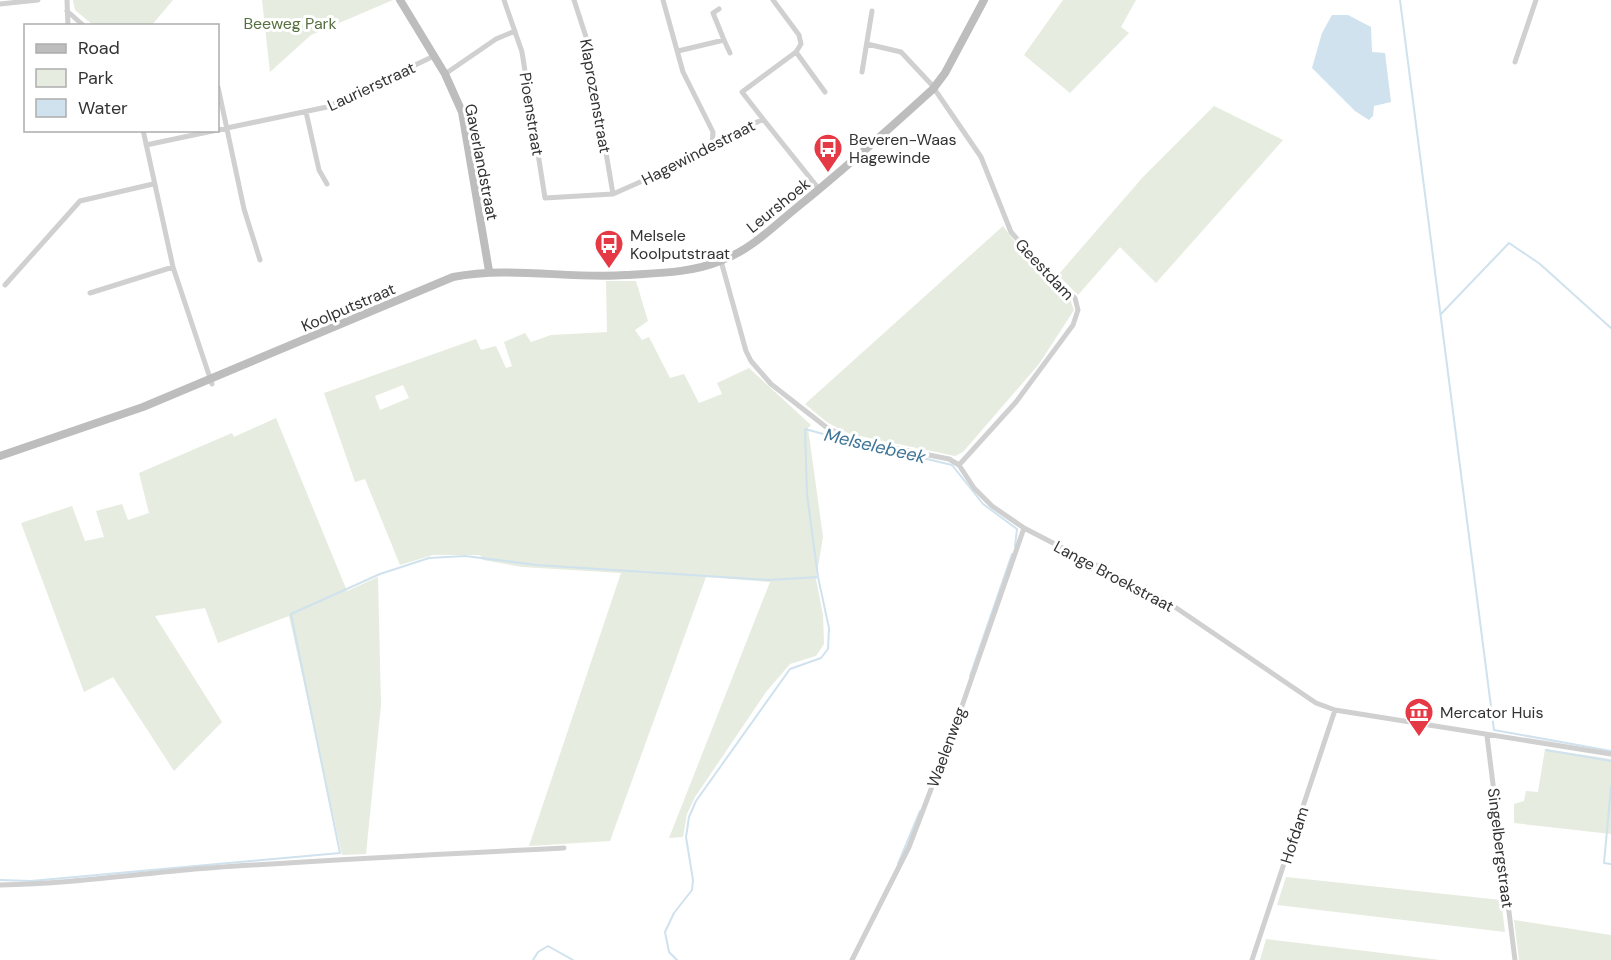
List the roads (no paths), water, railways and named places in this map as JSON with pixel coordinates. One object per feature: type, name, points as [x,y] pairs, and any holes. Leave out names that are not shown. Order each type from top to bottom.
[{"type":"street","points":[[0,4],[38,0]]},
{"type":"street","points":[[67,0],[68,24]]},
{"type":"street","name":"Gaverlandstraat","points":[[400,0],[445,74],[462,112],[489,271]]},
{"type":"street","name":"Pioenstraat","points":[[504,0],[522,52],[545,198]]},
{"type":"street","name":"Klaprozenstraat","points":[[574,0],[587,40],[613,194]]},
{"type":"street","points":[[663,0],[692,94],[713,132],[712,146]]},
{"type":"street","points":[[763,119],[742,92],[796,52],[801,39],[773,0]]},
{"type":"street","name":"Leurshoek","points":[[721,261],[754,243],[933,89],[945,73],[984,0]]},
{"type":"street","points":[[1515,62],[1536,0]]},
{"type":"street","points":[[719,9],[712,13],[730,53]]},
{"type":"street","points":[[67,10],[82,24]]},
{"type":"street","points":[[862,72],[872,12]]},
{"type":"street","points":[[445,74],[496,39],[515,31]]},
{"type":"street","points":[[678,51],[724,40]]},
{"type":"street","name":"Geestdam","points":[[867,44],[901,52],[933,89],[981,157],[1011,232],[1047,273],[1075,298],[1078,310],[1073,325],[1016,402],[959,465]]},
{"type":"street","points":[[796,52],[825,92]]},
{"type":"street","name":"Laurierstraat","points":[[219,130],[337,104],[434,56]]},
{"type":"street","points":[[219,92],[244,209],[260,260]]},
{"type":"street","name":"Laurierstraat","points":[[306,112],[319,170],[327,184]]},
{"type":"street","name":"Hagewindestraat","points":[[545,198],[613,194],[665,171],[763,119],[819,189]]},
{"type":"street","points":[[143,132],[173,267],[212,382]]},
{"type":"street","name":"Laurierstraat","points":[[146,145],[211,132]]},
{"type":"street","points":[[5,285],[80,201],[153,184]]},
{"type":"street","points":[[721,261],[746,351],[771,384],[826,427],[842,436],[949,459],[959,465]]},
{"type":"street","name":"Koolputstraat","points":[[0,456],[212,382],[453,277],[489,271],[624,275],[694,269],[721,261]]},
{"type":"street","points":[[90,293],[173,267]]},
{"type":"street","name":"Lange Broekstraat","points":[[959,465],[974,488],[992,506],[1024,528],[1169,603],[1316,703],[1335,710],[1611,754]]},
{"type":"street","name":"Waelenweg","points":[[852,960],[909,847],[954,729],[1024,528]]},
{"type":"street","name":"Hofdam","points":[[1251,960],[1335,710]]},
{"type":"street","name":"Singelbergstraat","points":[[1487,736],[1515,960]]},
{"type":"street","points":[[0,885],[39,884],[195,869],[564,848]]},
{"type":"water","points":[[1332,15],[1348,15],[1371,27],[1372,52],[1385,53],[1391,102],[1374,106],[1373,116],[1369,120],[1355,111],[1312,68],[1322,33]]},
{"type":"waterway","points":[[1400,0],[1494,730],[1611,751]]},
{"type":"waterway","points":[[1441,314],[1509,243],[1540,264],[1611,328]]},
{"type":"waterway","name":"Melselebeek","points":[[677,960],[669,952],[665,932],[674,913],[692,890],[693,880],[686,837],[689,817],[696,801],[790,669],[821,658],[828,649],[829,628],[818,577],[807,494],[805,429],[849,441]]},
{"type":"waterway","name":"Melselebeek","points":[[881,448],[952,465],[983,504],[1017,529],[1015,546]]},
{"type":"waterway","name":"Melselebeek","points":[[970,676],[1012,554]]},
{"type":"waterway","points":[[0,880],[31,881],[340,853],[291,614],[380,574],[429,558],[465,556],[537,565],[769,580],[818,577]]},
{"type":"waterway","name":"Melselebeek","points":[[947,741],[953,724]]},
{"type":"waterway","points":[[1546,750],[1611,761]]},
{"type":"waterway","points":[[1611,787],[1604,863],[1611,864]]},
{"type":"waterway","name":"Melselebeek","points":[[898,864],[920,811]]},
{"type":"waterway","name":"Melselebeek","points":[[533,960],[538,952],[548,946],[573,960]]},
{"type":"place","name":"Beveren-Waas Hagewinde","points":[[828,174]]},
{"type":"place","name":"Melsele Koolputstraat","points":[[609,270]]},
{"type":"place","name":"Mercator Huis","points":[[1419,738]]},
{"type":"park label","name":"Beeweg Park","points":[[290,23]]}]
